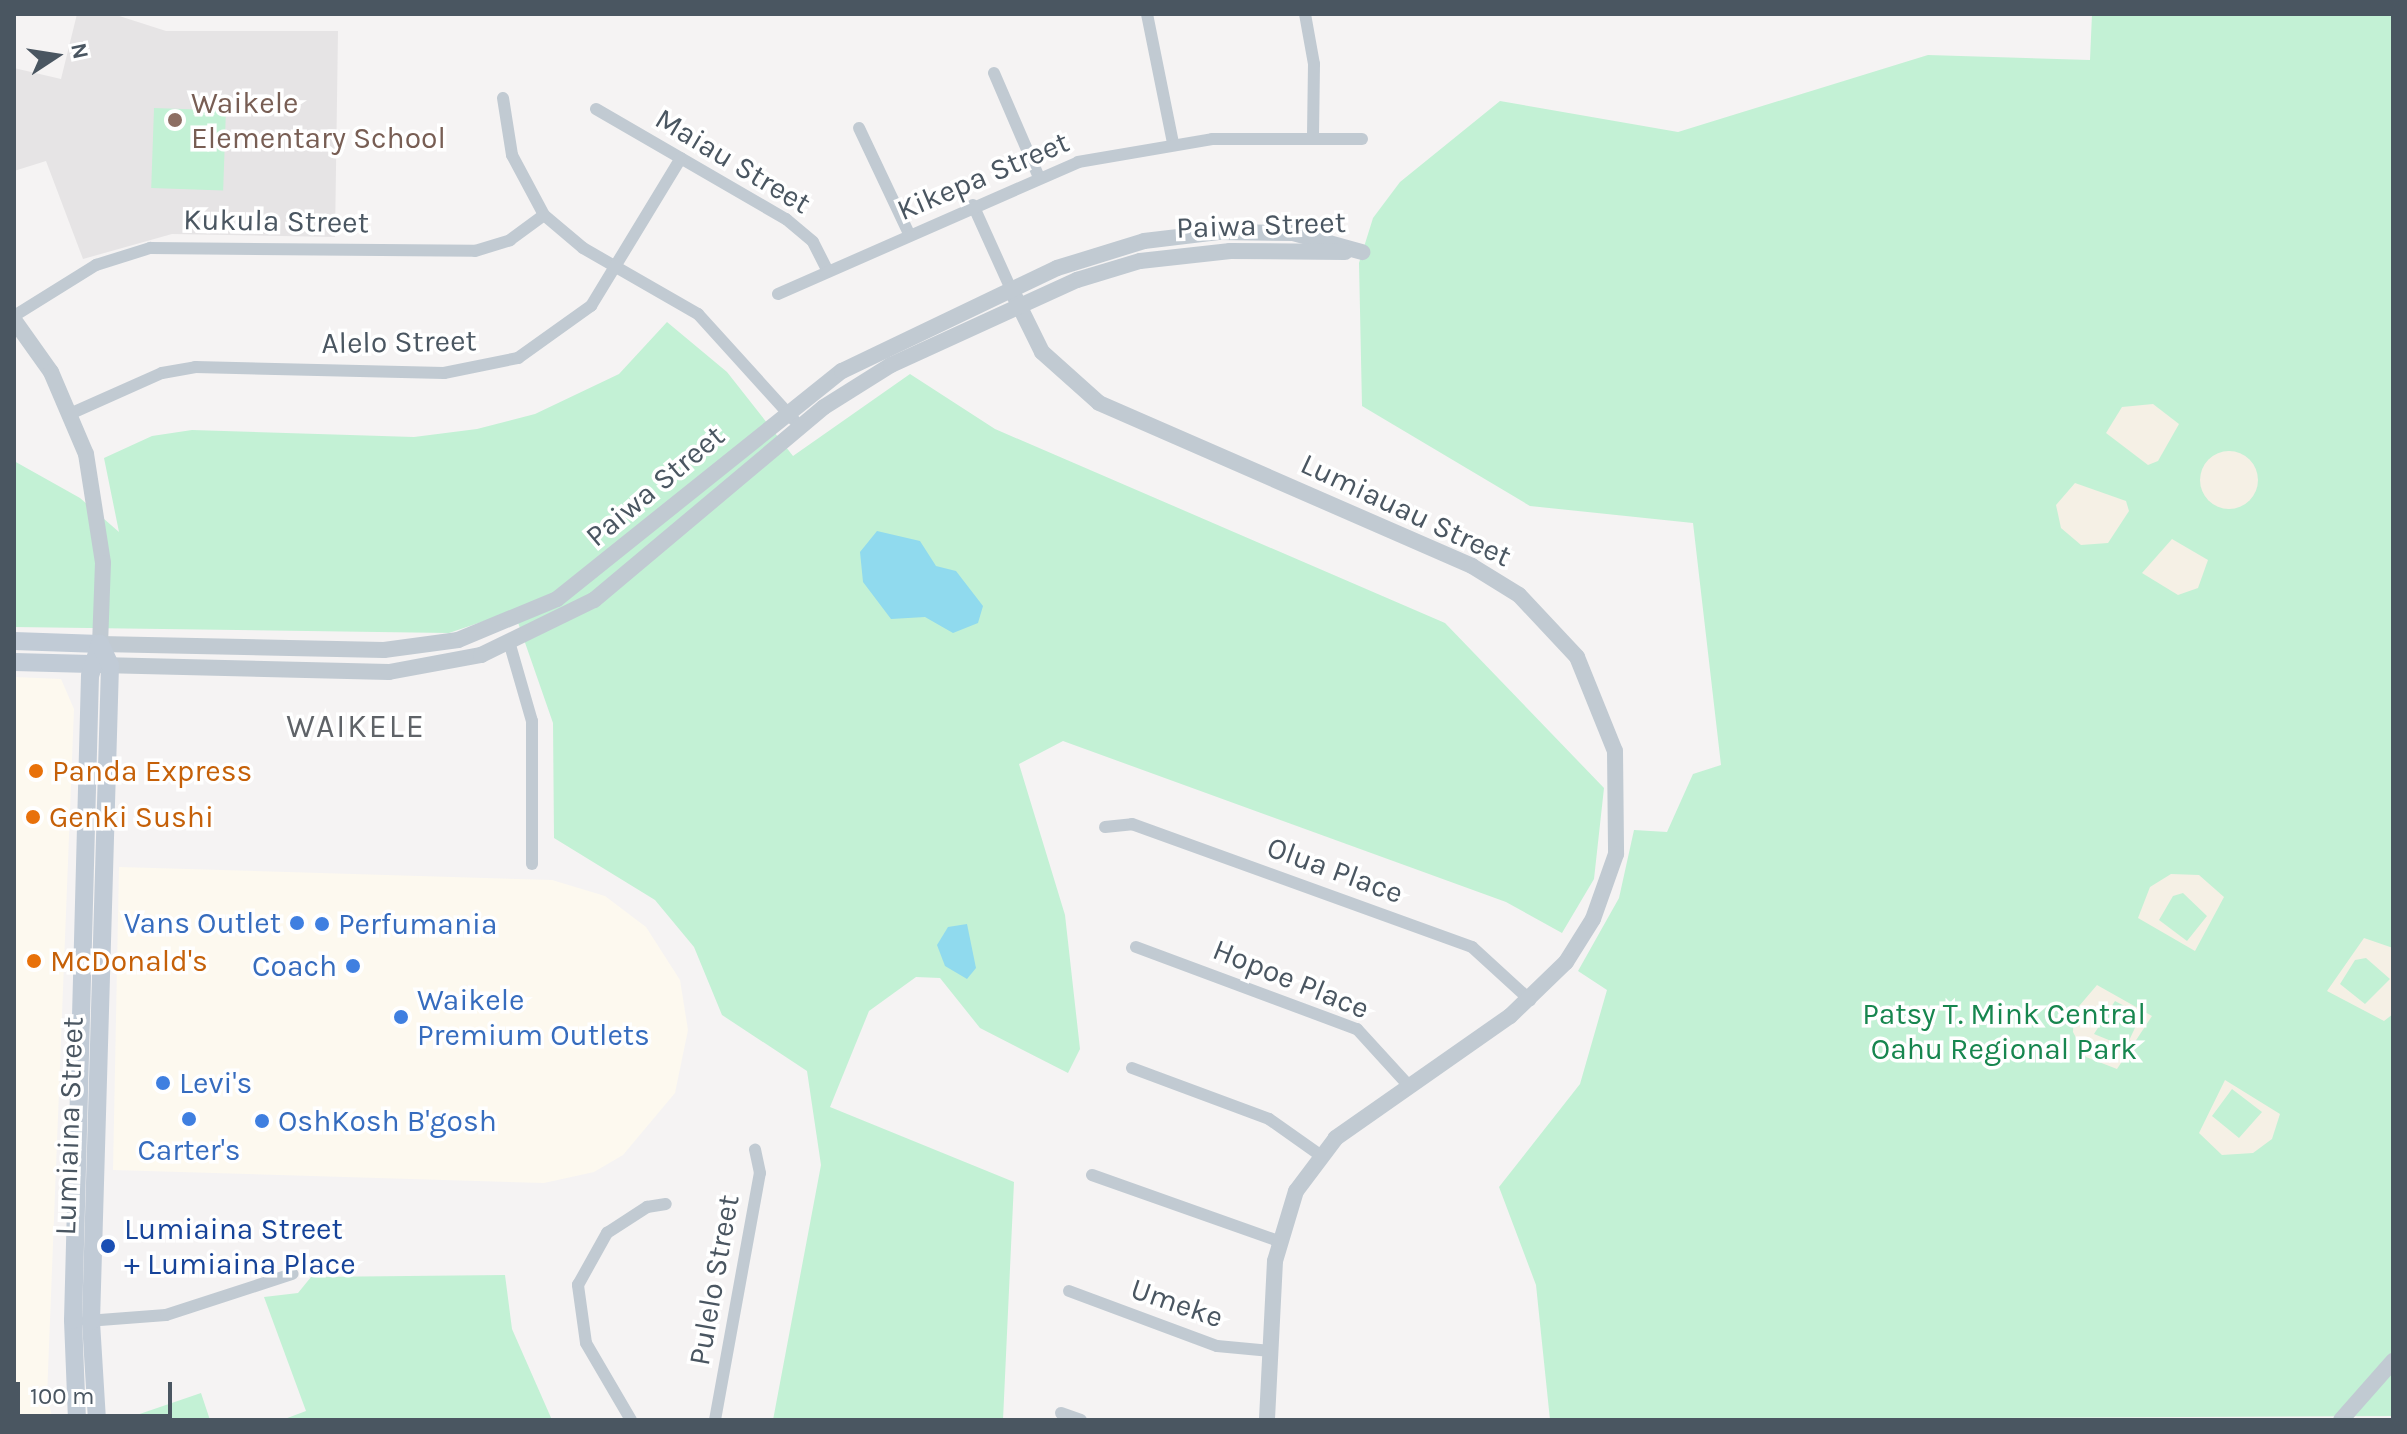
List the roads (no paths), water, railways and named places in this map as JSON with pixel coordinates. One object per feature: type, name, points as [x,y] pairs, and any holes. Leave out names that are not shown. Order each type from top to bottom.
[{"type":"main road","name":"Paiwa Street","points":[[14,641],[100,644]]},
{"type":"main road","name":"Lumiaina Street","points":[[97,1420],[82,1321],[91,664],[100,644]]},
{"type":"main road","name":"Lumiaina Street","points":[[77,1420],[110,665],[100,644]]},
{"type":"main road","name":"Paiwa Street","points":[[14,662],[91,664]]},
{"type":"street","points":[[1147,14],[1173,143]]},
{"type":"street","points":[[1305,14],[1314,64],[1313,138]]},
{"type":"street","points":[[994,73],[1038,175]]},
{"type":"street","points":[[503,98],[512,155],[544,215],[616,267],[715,328],[799,426]]},
{"type":"street","name":"Maiau Street","points":[[596,109],[786,219],[813,242],[828,271]]},
{"type":"street","points":[[859,128],[909,234]]},
{"type":"street","name":"Kikepa Street","points":[[778,294],[1038,175],[1173,143],[1362,139]]},
{"type":"street","name":"Alelo Street","points":[[72,413],[162,373],[195,367],[444,373],[496,366],[572,325],[616,267],[681,158]]},
{"type":"street","name":"Lumiauau Street","points":[[973,205],[1018,306],[1056,370],[1099,403],[1472,566],[1519,595],[1560,634],[1610,727],[1619,835],[1593,919],[1530,1000],[1409,1086],[1320,1155],[1296,1191],[1278,1241],[1267,1420]]},
{"type":"street","name":"Kukula Street","points":[[14,318],[96,265],[150,248],[475,251],[510,240],[544,215]]},
{"type":"street","name":"Paiwa Street","points":[[91,664],[389,672],[510,645],[622,579],[799,426],[881,370],[1018,306],[1077,280],[1165,257],[1362,252],[1293,233],[1186,234],[1089,255],[869,355],[787,412],[595,573],[525,617],[484,632],[384,650],[100,644]]},
{"type":"street","name":"Lumiaina Street","points":[[14,318],[72,413],[101,541],[100,644]]},
{"type":"street","points":[[525,617],[510,645],[532,721],[532,864]]},
{"type":"street","points":[[484,632],[510,645]]},
{"type":"street","name":"Olua Place","points":[[1105,827],[1132,824],[1472,947],[1530,1000]]},
{"type":"street","name":"Hopoe Place","points":[[1136,947],[1357,1029],[1409,1086]]},
{"type":"street","points":[[1132,1068],[1269,1119],[1320,1155]]},
{"type":"street","name":"Pulelo Street","points":[[715,1420],[760,1173],[755,1150]]},
{"type":"street","points":[[1092,1175],[1278,1241]]},
{"type":"street","points":[[631,1420],[586,1343],[578,1285],[607,1233],[647,1207],[666,1204]]},
{"type":"street","points":[[82,1321],[166,1315],[292,1274]]},
{"type":"street","name":"Umeke","points":[[1069,1291],[1205,1343],[1271,1351]]},
{"type":"street","points":[[2341,1420],[2393,1361]]},
{"type":"street","points":[[1061,1413],[1081,1420]]},
{"type":"water","points":[[877,531],[920,541],[936,566],[956,571],[983,606],[978,623],[953,633],[925,617],[891,619],[863,582],[860,552]]},
{"type":"water","points":[[967,924],[976,968],[967,979],[945,966],[937,945],[948,927]]},
{"type":"place","name":"Waikele Elementary School","points":[[175,120]]},
{"type":"place","name":"Panda Express","points":[[36,771]]},
{"type":"place","name":"Genki Sushi","points":[[33,817]]},
{"type":"place","name":"Vans Outlet","points":[[297,923]]},
{"type":"place","name":"Perfumania","points":[[322,924]]},
{"type":"place","name":"McDonald's","points":[[34,961]]},
{"type":"place","name":"Coach","points":[[353,966]]},
{"type":"place","name":"Waikele Premium Outlets","points":[[401,1017]]},
{"type":"place","name":"Levi's","points":[[163,1083]]},
{"type":"place","name":"Carter's","points":[[189,1119]]},
{"type":"place","name":"OshKosh B'gosh","points":[[262,1121]]},
{"type":"place","name":"Lumiaina Street + Lumiaina Place","points":[[108,1246]]},
{"type":"district","name":"WAIKELE","points":[[356,727]]},
{"type":"park label","name":"Patsy T. Mink Central Oahu Regional Park","points":[[2004,1031]]}]
